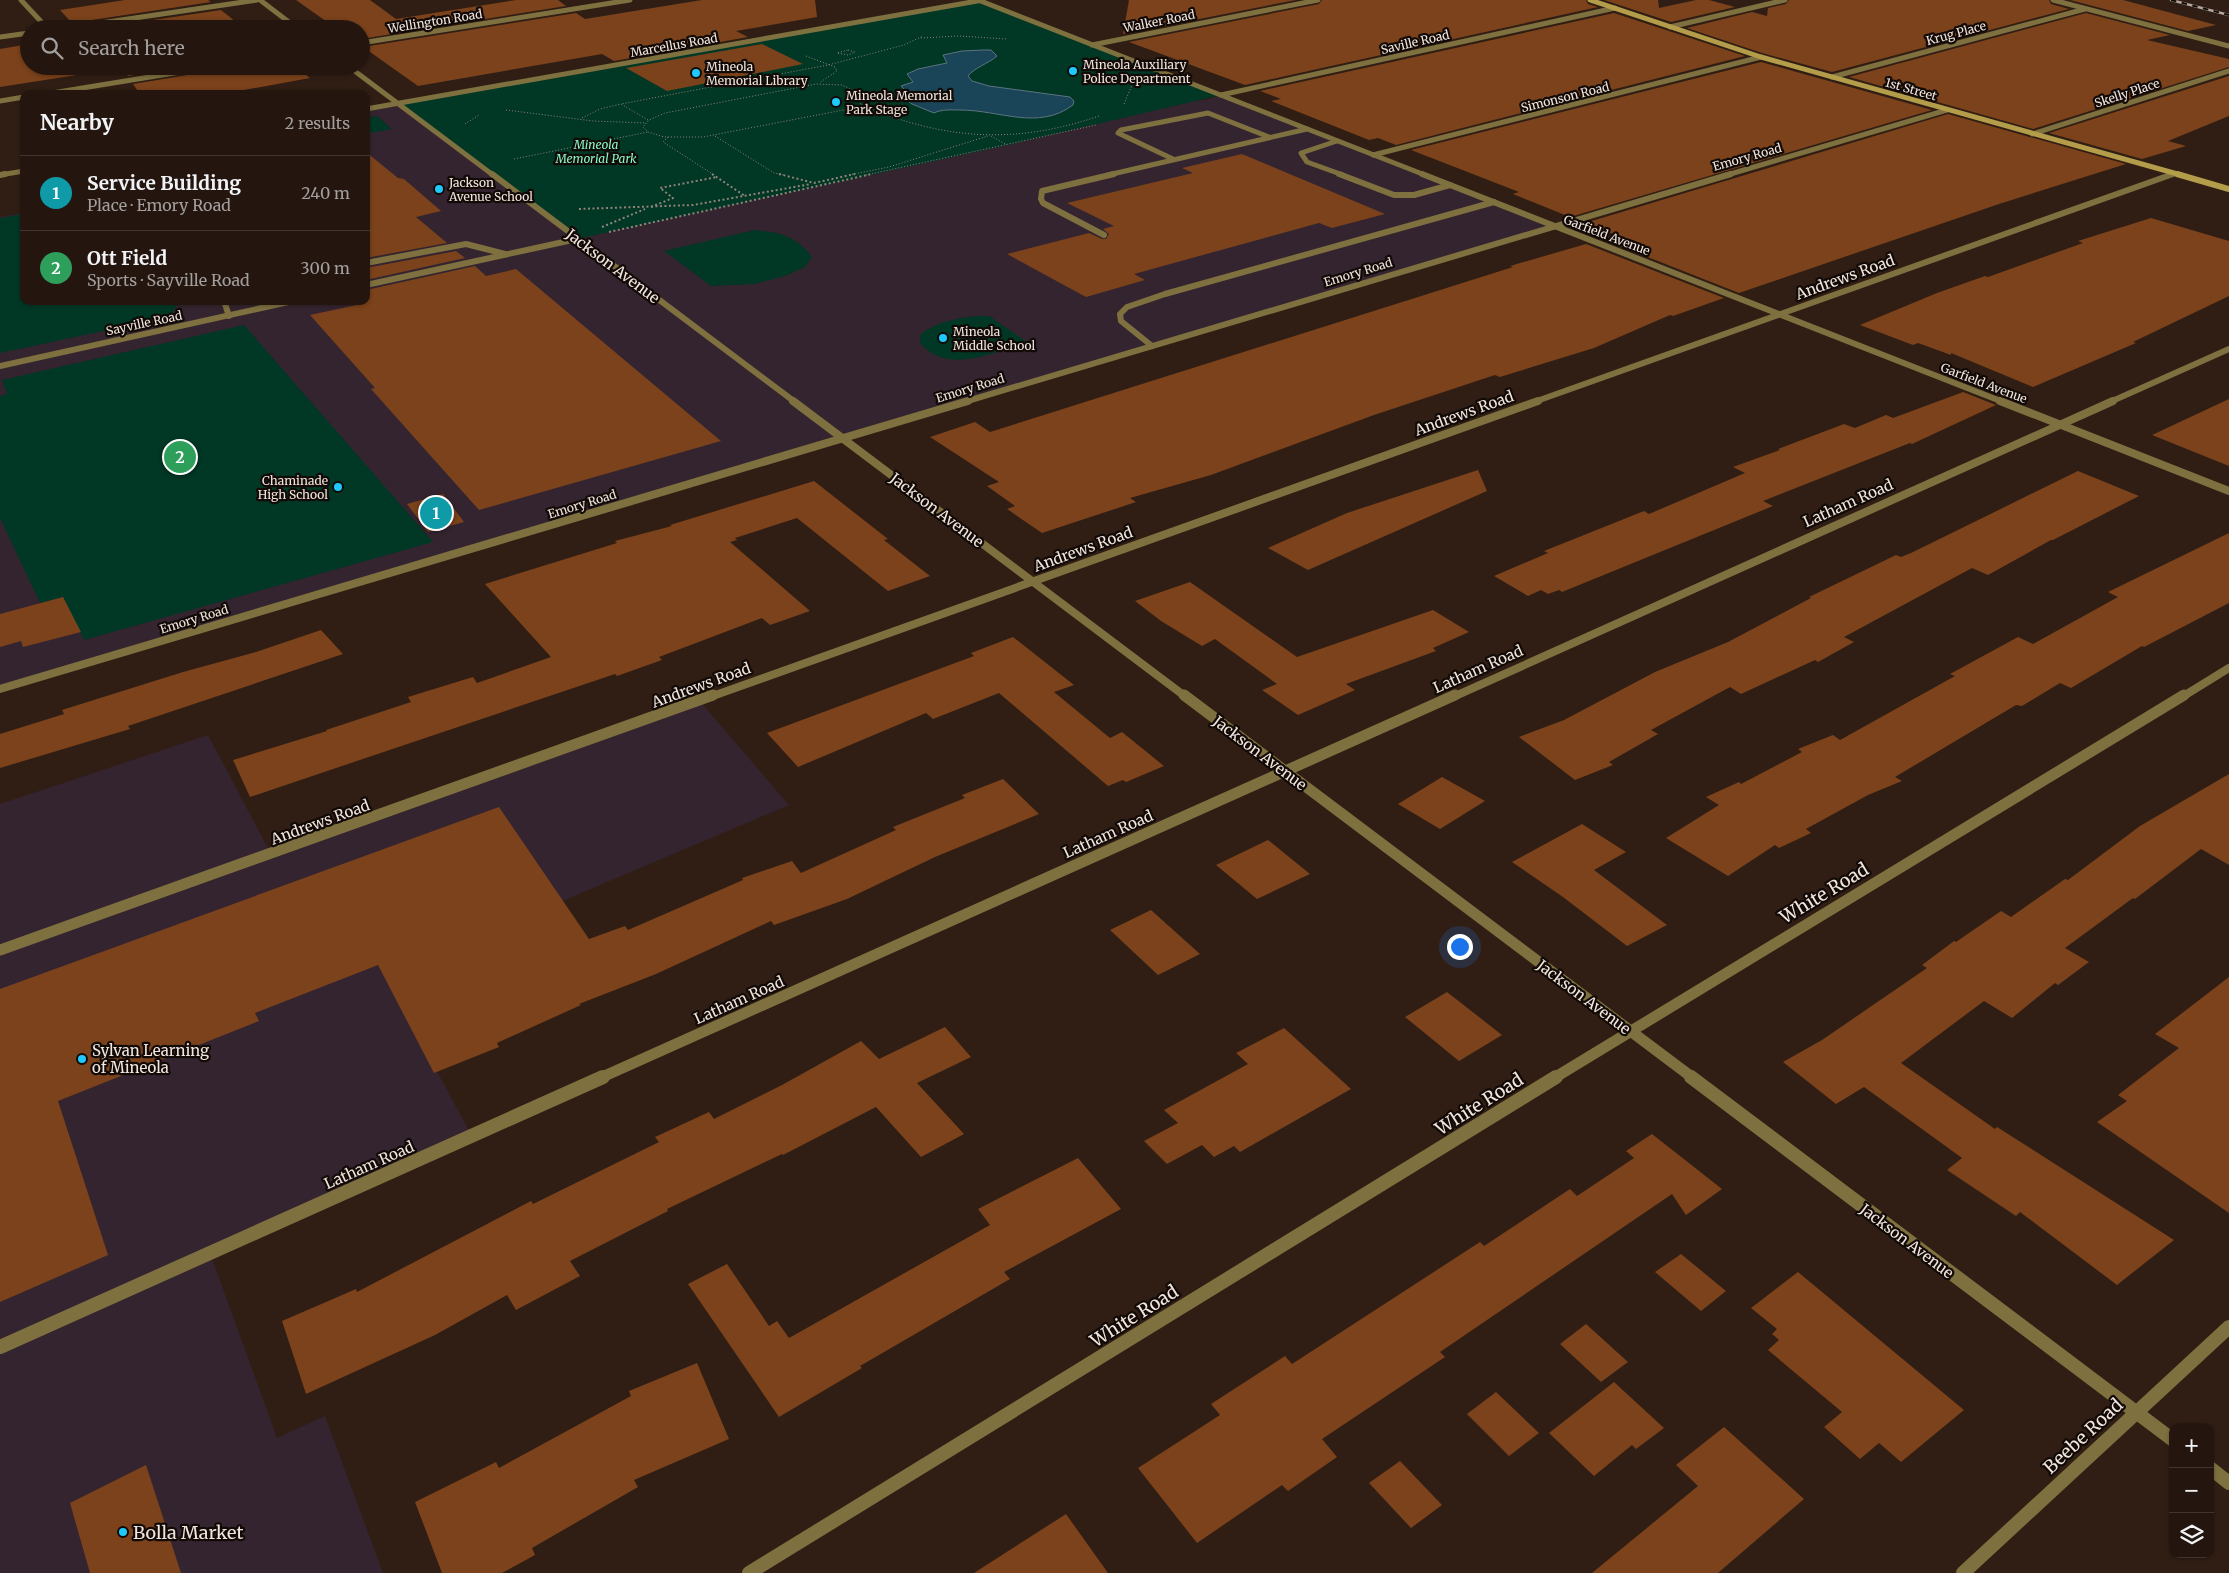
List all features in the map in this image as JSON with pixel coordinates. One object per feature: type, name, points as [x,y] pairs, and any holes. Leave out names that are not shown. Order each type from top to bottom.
[{"type":"street","points":[[21,0],[40,20]]},
{"type":"street","points":[[122,20],[259,0],[286,20]]},
{"type":"street","name":"Wellington Road","points":[[370,42],[630,0]]},
{"type":"street","name":"Garfield Avenue","points":[[981,0],[2229,491]]},
{"type":"street","name":"Marcellus Road","points":[[370,108],[981,0]]},
{"type":"street","name":"Walker Road","points":[[1092,45],[1318,0]]},
{"type":"street","name":"1st Street","points":[[1590,0],[1761,57],[2229,189]]},
{"type":"street","points":[[1670,27],[1785,0]]},
{"type":"street","points":[[2053,0],[2229,46]]},
{"type":"street","name":"Saville Road","points":[[1221,95],[1614,8]]},
{"type":"street","name":"Krug Place","points":[[1832,77],[2085,8]]},
{"type":"street","points":[[0,37],[20,34]]},
{"type":"street","name":"Simonson Road","points":[[1374,155],[1761,57]]},
{"type":"street","name":"Skelly Place","points":[[2032,134],[2229,71]]},
{"type":"street","points":[[70,90],[162,75]]},
{"type":"street","name":"Jackson Avenue","points":[[360,75],[2169,1437]]},
{"type":"street","points":[[0,101],[20,98]]},
{"type":"street","name":"Emory Road","points":[[0,689],[1947,110]]},
{"type":"street","points":[[1173,159],[1118,133],[1121,130],[1208,113],[1269,137]]},
{"type":"street","points":[[1104,235],[1043,203],[1041,199],[1042,191],[1306,129]]},
{"type":"street","points":[[1337,141],[1302,153],[1303,158],[1394,195],[1414,195],[1450,185]]},
{"type":"street","points":[[0,175],[20,171]]},
{"type":"street","name":"Andrews Road","points":[[0,950],[2174,174]]},
{"type":"street","points":[[1152,346],[1121,321],[1120,314],[1127,307],[1165,294],[1494,202]]},
{"type":"street","points":[[370,284],[577,239]]},
{"type":"street","points":[[370,262],[466,244],[505,254]]},
{"type":"street","points":[[225,305],[229,316]]},
{"type":"street","name":"Sayville Road","points":[[0,366],[276,305]]},
{"type":"street","name":"Latham Road","points":[[0,1347],[2229,349]]},
{"type":"street","name":"White Road","points":[[749,1573],[1630,1032],[2229,668]]},
{"type":"street","name":"Beebe Road","points":[[1963,1573],[2229,1327]]},
{"type":"street","points":[[2214,1471],[2229,1483]]},
{"type":"path","points":[[581,118],[600,109],[621,104],[859,58],[904,45],[920,38],[984,36],[1013,39]]},
{"type":"path","points":[[850,55],[855,52],[845,50],[837,52],[840,55],[850,55],[859,58]]},
{"type":"path","points":[[816,84],[827,79],[837,71],[835,67],[828,65]]},
{"type":"path","points":[[1122,107],[1131,91],[1132,81]]},
{"type":"path","points":[[648,132],[643,126],[645,123],[665,113],[816,84],[842,85],[868,97],[860,104],[883,116],[921,126],[990,135],[1008,146]]},
{"type":"path","points":[[621,104],[648,120]]},
{"type":"path","points":[[480,166],[648,132],[668,137],[691,138],[864,106]]},
{"type":"path","points":[[500,109],[581,118],[598,123],[645,123]]},
{"type":"path","points":[[577,239],[1102,124]]},
{"type":"path","points":[[713,135],[774,173],[814,183]]},
{"type":"path","points":[[542,213],[588,208],[647,208],[693,205],[746,196],[889,168],[990,135]]},
{"type":"path","points":[[668,137],[663,142],[746,196]]},
{"type":"path","points":[[577,239],[673,198],[660,188],[717,177]]},
{"type":"shaded area","points":[[1221,95],[1554,226],[0,689],[0,217],[20,214],[20,305],[370,305],[370,108],[398,104],[1206,100]]},
{"type":"shaded area","points":[[699,700],[789,805],[385,976],[472,1136],[210,1253],[277,1438],[325,1416],[383,1573],[0,1573],[0,804],[208,735],[270,852]]},
{"type":"green space","name":"Mineola Memorial Park","points":[[980,1],[1221,95],[1008,145],[577,239],[398,104]]},
{"type":"green space","points":[[377,116],[392,129],[370,133],[370,117]]},
{"type":"green space","points":[[20,215],[20,305],[177,306],[169,317],[0,353],[0,218]]},
{"type":"green space","points":[[755,230],[787,236],[800,244],[812,257],[805,267],[785,276],[754,284],[711,286],[664,251]]},
{"type":"green space","points":[[978,316],[989,316],[1027,342],[985,356],[957,360],[943,358],[931,353],[920,343],[921,334],[941,323]]},
{"type":"green space","points":[[244,325],[433,542],[84,640],[63,597],[40,603],[0,518],[0,396],[7,394],[2,380]]},
{"type":"water","points":[[991,50],[997,56],[968,76],[972,81],[989,86],[1070,97],[1074,101],[1073,105],[1060,113],[1032,118],[960,110],[943,110],[934,113],[912,104],[898,94],[906,91],[901,86],[913,82],[907,74],[918,69],[947,63],[943,55],[962,51]]},
{"type":"building","points":[[125,0],[208,0],[211,2],[92,20],[69,20],[60,10]]},
{"type":"building","points":[[296,0],[370,0],[396,19],[516,0],[558,0],[566,6],[370,38],[370,20],[324,20]]},
{"type":"building","points":[[702,0],[815,0],[817,17],[736,31],[748,37],[614,61],[602,54],[418,86],[370,52],[370,46],[576,13],[585,19]]},
{"type":"building","points":[[1129,0],[1296,0],[1123,34]]},
{"type":"building","points":[[1322,0],[1586,0],[1588,4],[1598,7],[1245,85],[1129,42],[1319,4]]},
{"type":"building","points":[[1604,0],[1658,0],[1659,8],[1696,0],[1709,0],[1735,7],[1671,22]]},
{"type":"building","points":[[1789,0],[2049,0],[2051,4],[2069,9],[1832,72],[1762,53],[1687,28],[1752,12],[1767,16],[1768,8],[1786,4]]},
{"type":"building","points":[[2070,0],[2123,0],[2216,25],[2188,31]]},
{"type":"building","points":[[221,10],[234,20],[153,20]]},
{"type":"building","points":[[1614,13],[1745,56],[1396,145],[1378,138],[1369,140],[1271,101],[1281,99],[1260,91]]},
{"type":"building","points":[[2086,13],[2170,35],[2147,40],[2229,59],[2229,67],[2033,129],[1849,77]]},
{"type":"building","name":"Mineola Memorial Library","points":[[762,44],[803,64],[667,91],[626,68]]},
{"type":"building","points":[[20,46],[20,75],[77,75],[0,87],[0,49]]},
{"type":"building","points":[[1761,62],[1932,110],[1570,217],[1513,194],[1519,192],[1411,150]]},
{"type":"building","points":[[188,75],[306,75],[310,78],[244,90],[137,90],[133,84]]},
{"type":"building","points":[[2229,76],[2229,116],[2168,141],[2186,146],[2142,159],[2049,133]]},
{"type":"building","points":[[1948,114],[2126,164],[1999,204],[1739,293],[1602,239],[1616,235],[1585,223]]},
{"type":"building","points":[[1242,154],[1385,214],[1332,228],[1319,223],[1134,274],[1145,280],[1086,297],[1007,254],[1089,233],[1106,239],[1109,234],[1103,229],[1114,226],[1067,203],[1193,173],[1182,168]]},
{"type":"building","points":[[370,155],[398,178],[404,179],[441,211],[416,217],[447,243],[370,257]]},
{"type":"building","points":[[2151,218],[2229,241],[2229,296],[2133,342],[2136,343],[2033,387],[1951,353],[1951,355],[1918,343],[1913,345],[1860,325],[1937,293],[2083,243],[2078,241]]},
{"type":"building","points":[[1586,244],[1724,298],[1673,316],[1670,315],[1594,348],[1500,377],[1495,375],[1374,415],[1211,475],[1130,498],[1136,502],[1042,533],[1007,509],[1015,506],[987,486],[999,482],[930,437],[975,422],[990,432],[1513,267],[1510,266]]},
{"type":"building","points":[[456,251],[465,258],[370,279],[370,267]]},
{"type":"building","points":[[475,266],[486,276],[516,269],[721,441],[479,510],[371,389],[375,388],[310,315],[357,305],[370,305],[370,289]]},
{"type":"building","points":[[1963,392],[1996,405],[1912,444],[1910,443],[1763,501],[1773,506],[1562,592],[1559,590],[1548,594],[1541,590],[1528,596],[1494,576],[1548,553],[1544,551],[1644,511],[1649,514],[1745,473],[1733,467],[1780,450],[1778,449],[1844,424],[1855,428],[1886,415],[1893,418]]},
{"type":"building","points":[[2229,399],[2229,466],[2152,435]]},
{"type":"building","points":[[1478,470],[1487,491],[1308,570],[1268,548],[1347,513]]},
{"type":"building","points":[[2078,471],[2139,496],[2051,540],[1988,575],[1972,568],[1844,637],[1854,642],[1818,662],[1815,660],[1741,694],[1730,687],[1651,730],[1658,734],[1609,762],[1613,765],[1575,780],[1519,737],[1564,720],[1655,672],[1728,642],[1811,598],[1809,597],[1896,555],[1901,557],[1911,553]]},
{"type":"building","points":[[814,481],[888,539],[884,540],[930,576],[888,591],[797,518],[735,538],[737,540],[730,542],[810,611],[770,625],[762,618],[659,657],[662,660],[617,676],[615,674],[250,797],[233,760],[327,731],[411,702],[408,697],[473,677],[477,683],[551,657],[485,584],[617,543],[615,541],[672,526],[670,525]]},
{"type":"building","points":[[443,494],[464,522],[428,532],[407,504]]},
{"type":"building","points":[[2229,533],[2229,603],[2144,647],[2142,646],[2071,688],[2060,683],[2022,706],[2016,705],[1895,777],[1902,781],[1868,795],[1806,829],[1811,833],[1779,848],[1775,845],[1728,876],[1666,838],[1719,805],[1706,797],[1739,782],[1741,784],[1802,752],[1798,749],[1833,735],[1840,740],[1955,676],[1950,674],[2018,637],[2033,644],[2118,597],[2108,592]]},
{"type":"building","points":[[1190,582],[1297,657],[1433,610],[1469,632],[1433,648],[1436,651],[1346,684],[1355,690],[1298,715],[1262,690],[1277,684],[1215,639],[1202,646],[1161,621],[1135,601]]},
{"type":"building","points":[[63,597],[81,632],[23,647],[21,641],[0,647],[0,614]]},
{"type":"building","points":[[321,630],[343,654],[128,726],[130,729],[0,768],[0,734],[64,714],[62,710],[183,672],[256,652]]},
{"type":"building","points":[[1013,637],[1074,685],[1054,692],[1110,738],[1122,732],[1164,766],[1126,782],[1123,780],[1108,786],[999,693],[933,719],[926,713],[798,767],[767,733],[974,656],[971,653]]},
{"type":"building","points":[[2229,774],[2229,865],[2201,849],[2135,899],[2133,898],[2065,948],[2089,962],[2058,985],[2055,983],[2012,1018],[1984,1001],[1901,1063],[1995,1129],[1997,1127],[2174,1240],[2117,1285],[2020,1212],[2016,1216],[1947,1170],[1962,1158],[1864,1087],[1836,1104],[1783,1062],[1822,1040],[1927,968],[1922,965],[1954,941],[1956,942],[2001,911],[2011,917],[2065,879],[2068,880],[2140,826]]},
{"type":"building","points":[[1442,777],[1485,801],[1440,829],[1398,804]]},
{"type":"building","name":"Sylvan Learning of Mineola","points":[[1003,779],[1039,814],[935,857],[847,899],[774,925],[771,921],[656,974],[579,1004],[581,1005],[497,1043],[499,1047],[434,1073],[378,965],[255,1013],[259,1021],[58,1101],[108,1255],[0,1302],[0,989],[499,807],[589,939],[625,926],[628,930],[743,880],[742,878],[792,861],[801,873],[896,830],[893,827],[965,798],[962,795]]},
{"type":"building","points":[[1582,824],[1626,852],[1594,870],[1667,925],[1627,946],[1563,897],[1512,862]]},
{"type":"building","points":[[1268,840],[1310,874],[1257,899],[1216,865]]},
{"type":"building","points":[[1151,910],[1200,954],[1158,975],[1110,930]]},
{"type":"building","points":[[2229,977],[2229,1213],[2097,1122],[2127,1101],[2118,1095],[2179,1048],[2155,1034]]},
{"type":"building","points":[[1447,992],[1502,1035],[1459,1061],[1405,1017]]},
{"type":"building","points":[[945,1027],[971,1057],[917,1083],[964,1134],[921,1157],[876,1107],[783,1155],[667,1209],[668,1211],[570,1261],[580,1276],[516,1310],[507,1295],[435,1335],[306,1394],[282,1321],[356,1289],[357,1292],[531,1201],[533,1204],[659,1142],[655,1137],[709,1112],[714,1119],[782,1085],[861,1041],[879,1059]]},
{"type":"building","points":[[1284,1028],[1351,1089],[1240,1152],[1234,1146],[1214,1157],[1202,1145],[1167,1164],[1144,1141],[1178,1123],[1164,1110],[1248,1064],[1236,1053]]},
{"type":"building","points":[[1652,1134],[1722,1189],[1686,1215],[1672,1194],[1440,1352],[1445,1357],[1322,1439],[1337,1457],[1288,1491],[1282,1485],[1197,1543],[1138,1468],[1220,1415],[1211,1404],[1285,1356],[1292,1364],[1480,1242],[1484,1246],[1570,1189],[1577,1196],[1634,1158],[1626,1151]]},
{"type":"building","points":[[1078,1158],[1121,1209],[1004,1272],[1010,1279],[860,1366],[862,1368],[779,1417],[688,1284],[727,1264],[769,1326],[777,1321],[789,1338],[990,1225],[978,1209]]},
{"type":"building","points":[[1681,1254],[1726,1291],[1701,1311],[1655,1272]]},
{"type":"building","points":[[1798,1272],[1964,1410],[1901,1462],[1879,1443],[1860,1459],[1824,1427],[1842,1412],[1768,1350],[1779,1340],[1772,1334],[1777,1329],[1751,1308]]},
{"type":"building","points":[[1586,1324],[1628,1362],[1601,1382],[1560,1344]]},
{"type":"building","points":[[697,1363],[729,1439],[634,1480],[638,1487],[532,1548],[535,1555],[502,1573],[442,1573],[415,1502],[496,1462],[499,1468],[631,1396],[629,1391]]},
{"type":"building","points":[[1614,1382],[1664,1428],[1636,1449],[1632,1445],[1594,1476],[1549,1433]]},
{"type":"building","points":[[1496,1392],[1539,1433],[1509,1456],[1467,1414]]},
{"type":"building","points":[[1724,1427],[1804,1499],[1718,1573],[1592,1573],[1698,1486],[1676,1465]]},
{"type":"building","points":[[1400,1461],[1442,1505],[1411,1528],[1369,1483]]},
{"type":"building","name":"Bolla Market","points":[[146,1465],[181,1573],[90,1573],[70,1503]]},
{"type":"building","points":[[1066,1514],[1108,1573],[974,1573]]},
{"type":"railway","points":[[2171,0],[2229,15]]},
{"type":"place","name":"Mineola Auxiliary Police Department","points":[[1073,71]]},
{"type":"place","name":"Mineola Memorial Library","points":[[696,73]]},
{"type":"place","name":"Mineola Memorial Park Stage","points":[[836,102]]},
{"type":"place","name":"Jackson Avenue School","points":[[439,189]]},
{"type":"place","name":"Mineola Middle School","points":[[943,338]]},
{"type":"place","name":"Ott Field","points":[[180,457]]},
{"type":"place","name":"Chaminade High School","points":[[338,487]]},
{"type":"place","name":"Service Building","points":[[436,513]]},
{"type":"place","name":"Sylvan Learning of Mineola","points":[[82,1059]]},
{"type":"place","name":"Bolla Market","points":[[123,1532]]}]
